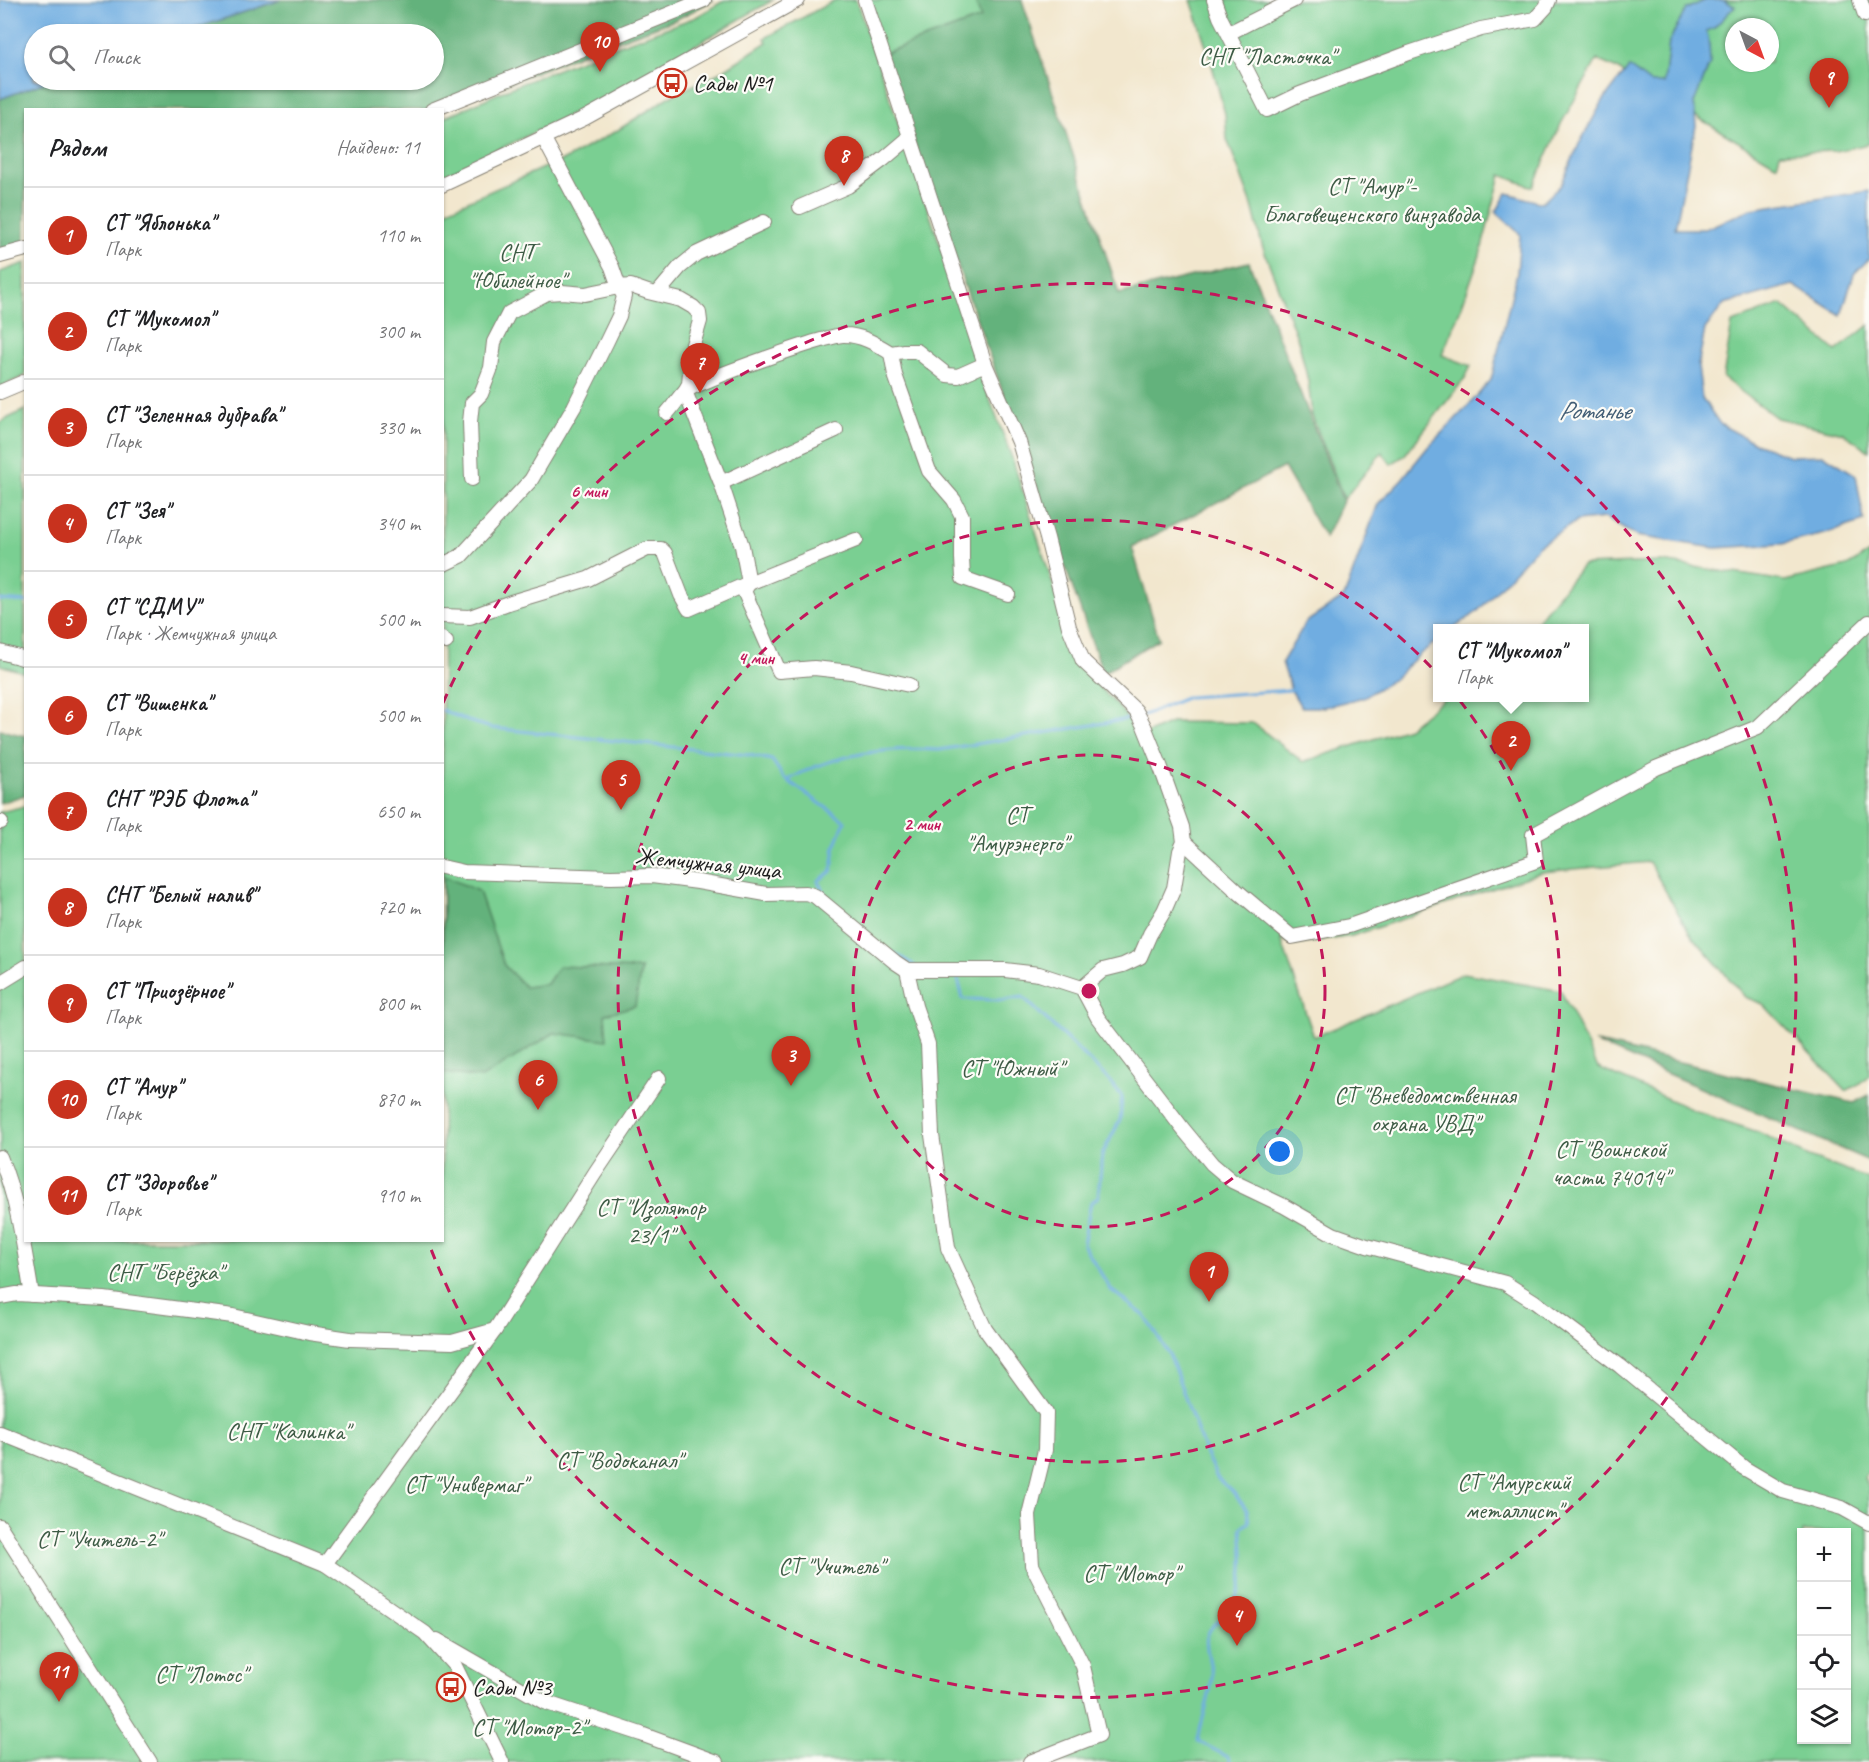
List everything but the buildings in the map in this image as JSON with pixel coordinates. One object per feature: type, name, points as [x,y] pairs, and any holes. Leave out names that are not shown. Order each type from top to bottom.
[{"type":"street","points":[[437,108],[704,0]]},
{"type":"street","points":[[444,184],[585,118],[798,0]]},
{"type":"street","points":[[865,0],[985,364],[1019,442],[1047,538],[1069,627],[1083,661],[1139,717],[1161,768],[1185,842],[1228,883],[1292,938],[1349,926],[1536,861],[1533,835],[1656,768],[1758,727],[1869,622]]},
{"type":"street","points":[[1214,0],[1268,110],[1300,94],[1430,46],[1481,29],[1535,19],[1549,0]]},
{"type":"street","points":[[1229,33],[1294,0]]},
{"type":"street","points":[[1860,0],[1865,15],[1869,13]]},
{"type":"street","points":[[800,207],[848,186],[910,136]]},
{"type":"street","points":[[444,564],[461,556],[531,480],[574,407],[620,316],[624,296],[612,267],[576,195],[543,137]]},
{"type":"street","points":[[657,293],[680,267],[696,254],[764,222]]},
{"type":"street","points":[[0,256],[24,250]]},
{"type":"street","points":[[472,479],[470,422],[472,403],[481,394],[492,368],[494,342],[509,313],[547,293],[585,294],[631,286],[681,300],[693,307],[699,313],[700,321],[692,348],[689,384],[668,413]]},
{"type":"street","points":[[685,390],[777,355],[843,334],[871,340],[891,353],[916,351],[946,375],[958,376],[985,364]]},
{"type":"street","points":[[891,353],[896,375],[929,471],[954,500],[962,516],[963,578],[1008,594]]},
{"type":"street","points":[[0,392],[24,382]]},
{"type":"street","points":[[685,390],[722,483],[742,546],[749,583],[744,591],[779,671],[814,668],[851,672],[909,685]]},
{"type":"street","points":[[722,483],[836,430]]},
{"type":"street","points":[[444,616],[470,617],[588,579],[647,549],[661,549],[665,552],[681,595],[689,609],[856,540]]},
{"type":"street","points":[[0,652],[24,658]]},
{"type":"street","points":[[1082,988],[1103,970],[1123,965],[1140,957],[1174,888],[1180,851],[1185,842]]},
{"type":"street","name":"Жемчужная улица","points":[[444,867],[464,872],[611,877],[652,876],[766,894],[806,892],[815,896],[894,962],[907,970]]},
{"type":"street","points":[[0,982],[24,968]]},
{"type":"street","points":[[1030,1762],[1099,1735],[1083,1666],[1032,1565],[1029,1515],[1045,1450],[1046,1413],[985,1329],[948,1248],[932,1135],[928,1044],[915,1006],[907,970],[1005,970],[1039,974],[1082,988],[1098,1018],[1183,1129],[1212,1164],[1232,1181],[1284,1206],[1333,1234],[1367,1246],[1505,1283],[1535,1302],[1620,1366],[1744,1468],[1783,1491],[1842,1508],[1869,1523]]},
{"type":"street","points":[[325,1564],[495,1330],[595,1173],[659,1078]]},
{"type":"street","points":[[0,1157],[7,1172],[32,1295]]},
{"type":"street","points":[[0,1298],[17,1294],[104,1299],[233,1316],[309,1333],[350,1339],[452,1342],[495,1330]]},
{"type":"street","points":[[0,1433],[325,1564],[425,1633],[544,1702],[717,1762]]},
{"type":"street","points":[[0,1526],[150,1762]]},
{"type":"street","points":[[425,1633],[455,1666],[502,1762]]},
{"type":"green space","points":[[281,0],[714,0],[675,20],[586,52],[444,109],[24,108],[24,253],[0,260],[0,99],[24,90],[444,90],[444,24],[208,24]]},
{"type":"green space","points":[[725,0],[773,0],[594,104],[444,176],[444,118],[510,88],[696,17]]},
{"type":"green space","points":[[835,0],[856,0],[975,346],[979,371],[1011,455],[1079,665],[1124,713],[1139,737],[1173,722],[1253,723],[1303,762],[1408,728],[1440,702],[1589,702],[1589,624],[1534,624],[1583,565],[1662,562],[1785,581],[1847,566],[1869,553],[1869,1075],[1859,1084],[1846,1091],[1763,1004],[1745,997],[1689,932],[1649,862],[1542,872],[1352,936],[1295,945],[1281,939],[1314,1037],[1464,973],[1561,991],[1598,1068],[1700,1113],[1758,1132],[1809,1157],[1869,1179],[1869,1470],[1864,1478],[1869,1489],[1869,1762],[0,1762],[0,812],[24,806],[24,1242],[444,1242],[444,212],[564,160],[618,130],[669,97],[721,72],[767,42],[765,38]]},
{"type":"green space","points":[[865,0],[975,0],[982,18],[882,54]]},
{"type":"green space","points":[[975,0],[1022,0],[1119,294],[1249,262],[1343,501],[1325,538],[1284,467],[1132,547],[1159,639],[1103,673],[882,54],[981,18]]},
{"type":"green space","points":[[1191,0],[1869,0],[1869,144],[1836,151],[1780,153],[1777,165],[1615,68],[1597,60],[1561,124],[1533,187],[1501,175],[1480,255],[1442,355],[1471,366],[1465,378],[1404,456],[1391,464],[1382,452],[1344,499],[1312,416],[1308,381],[1299,343],[1262,245],[1252,205],[1227,139],[1225,114]]},
{"type":"green space","points":[[24,263],[24,376],[0,387],[0,272]]},
{"type":"green space","points":[[1781,304],[1836,351],[1869,325],[1869,451],[1843,433],[1777,418],[1723,378],[1732,323]]},
{"type":"green space","points":[[24,410],[24,673],[0,665],[0,422]]},
{"type":"green space","points":[[0,730],[24,736],[24,795],[0,803]]},
{"type":"green space","points":[[444,876],[479,891],[504,965],[525,987],[547,984],[559,966],[641,969],[635,1006],[605,1014],[607,1040],[554,1033],[482,1078],[444,1073]]},
{"type":"green space","points":[[1594,1042],[1854,1103],[1869,1095],[1869,1161]]},
{"type":"water","points":[[0,0],[281,0],[208,24],[24,24],[24,90],[0,99]]},
{"type":"water","name":"Ротанье","points":[[1706,0],[1723,0],[1735,6],[1714,28],[1706,31],[1710,63],[1694,103],[1696,126],[1675,229],[1705,229],[1751,209],[1869,191],[1869,259],[1854,274],[1841,315],[1793,285],[1724,304],[1705,329],[1698,366],[1702,398],[1720,424],[1755,443],[1790,456],[1824,455],[1856,475],[1864,521],[1825,534],[1782,544],[1715,548],[1636,536],[1605,518],[1577,521],[1539,545],[1477,612],[1460,624],[1433,624],[1433,644],[1393,680],[1364,697],[1324,707],[1301,707],[1291,690],[1282,662],[1306,622],[1344,597],[1378,504],[1491,380],[1517,273],[1520,234],[1496,212],[1507,193],[1542,203],[1561,185],[1579,144],[1603,101],[1629,67],[1650,83],[1664,83],[1669,42],[1686,9]]},
{"type":"waterway","points":[[0,600],[24,602]]},
{"type":"waterway","points":[[1142,716],[1188,697],[1291,690]]},
{"type":"waterway","points":[[444,711],[492,728],[749,755],[772,760],[784,778],[845,821],[835,846],[832,871],[818,881],[826,898]]},
{"type":"waterway","points":[[788,780],[823,764],[861,754],[900,750],[939,750],[1135,718]]},
{"type":"waterway","points":[[894,953],[914,965]]},
{"type":"waterway","points":[[957,975],[963,999],[1005,1000],[1023,997],[1104,1075],[1122,1096],[1120,1120],[1102,1155],[1098,1197],[1091,1202],[1083,1244],[1111,1290],[1145,1316],[1170,1356],[1205,1452],[1217,1478],[1233,1492],[1247,1510],[1249,1522],[1241,1528],[1243,1572],[1238,1594],[1228,1613],[1213,1626],[1207,1637],[1212,1678],[1198,1741],[1228,1757],[1230,1762]]},
{"type":"place","name":"СТ \"Амур\"","points":[[600,72]]},
{"type":"place","name":"Сады №1","points":[[672,83]]},
{"type":"place","name":"СТ \"Приозёрное\"","points":[[1829,108]]},
{"type":"place","name":"СНТ \"Белый налив\"","points":[[844,186]]},
{"type":"place","name":"СНТ \"РЭБ Флота\"","points":[[700,393]]},
{"type":"place","name":"СТ \"Мукомол\"","points":[[1511,771]]},
{"type":"place","name":"СТ \"СДМУ\"","points":[[621,810]]},
{"type":"place","name":"СТ \"Зеленная дубрава\"","points":[[791,1086]]},
{"type":"place","name":"СТ \"Вишенка\"","points":[[538,1110]]},
{"type":"place","name":"СТ \"Яблонька\"","points":[[1209,1302]]},
{"type":"place","name":"СТ \"Зея\"","points":[[1237,1646]]},
{"type":"place","name":"Сады №3","points":[[451,1687]]},
{"type":"place","name":"СТ \"Здоровье\"","points":[[59,1702]]},
{"type":"park label","name":"СНТ \"Ласточка\"","points":[[1267,56]]},
{"type":"park label","name":"СТ \"Амур\"- Благовещенского винзавода","points":[[1372,200]]},
{"type":"park label","name":"СНТ \"Юбилейное\"","points":[[517,266]]},
{"type":"park label","name":"СТ \"Амурэнерго\"","points":[[1017,829]]},
{"type":"park label","name":"СТ \"Южный\"","points":[[1012,1068]]},
{"type":"park label","name":"СТ \"Вневедомственная охрана УВД\"","points":[[1425,1109]]},
{"type":"park label","name":"СТ \"Воинской части 74014\"","points":[[1611,1163]]},
{"type":"park label","name":"СТ \"Изолятор 23/1\"","points":[[651,1221]]},
{"type":"park label","name":"СНТ \"Берёзка\"","points":[[165,1272]]},
{"type":"park label","name":"СНТ \"Калинка\"","points":[[288,1431]]},
{"type":"park label","name":"СТ \"Водоканал\"","points":[[619,1460]]},
{"type":"park label","name":"СТ \"Универмаг\"","points":[[466,1484]]},
{"type":"park label","name":"СТ \"Амурский металлист\"","points":[[1514,1496]]},
{"type":"park label","name":"СТ \"Учитель-2\"","points":[[99,1539]]},
{"type":"park label","name":"СТ \"Учитель\"","points":[[831,1566]]},
{"type":"park label","name":"СТ \"Мотор\"","points":[[1131,1573]]},
{"type":"park label","name":"СТ \"Лотос\"","points":[[201,1674]]},
{"type":"park label","name":"СТ \"Мотор-2\"","points":[[529,1727]]}]
